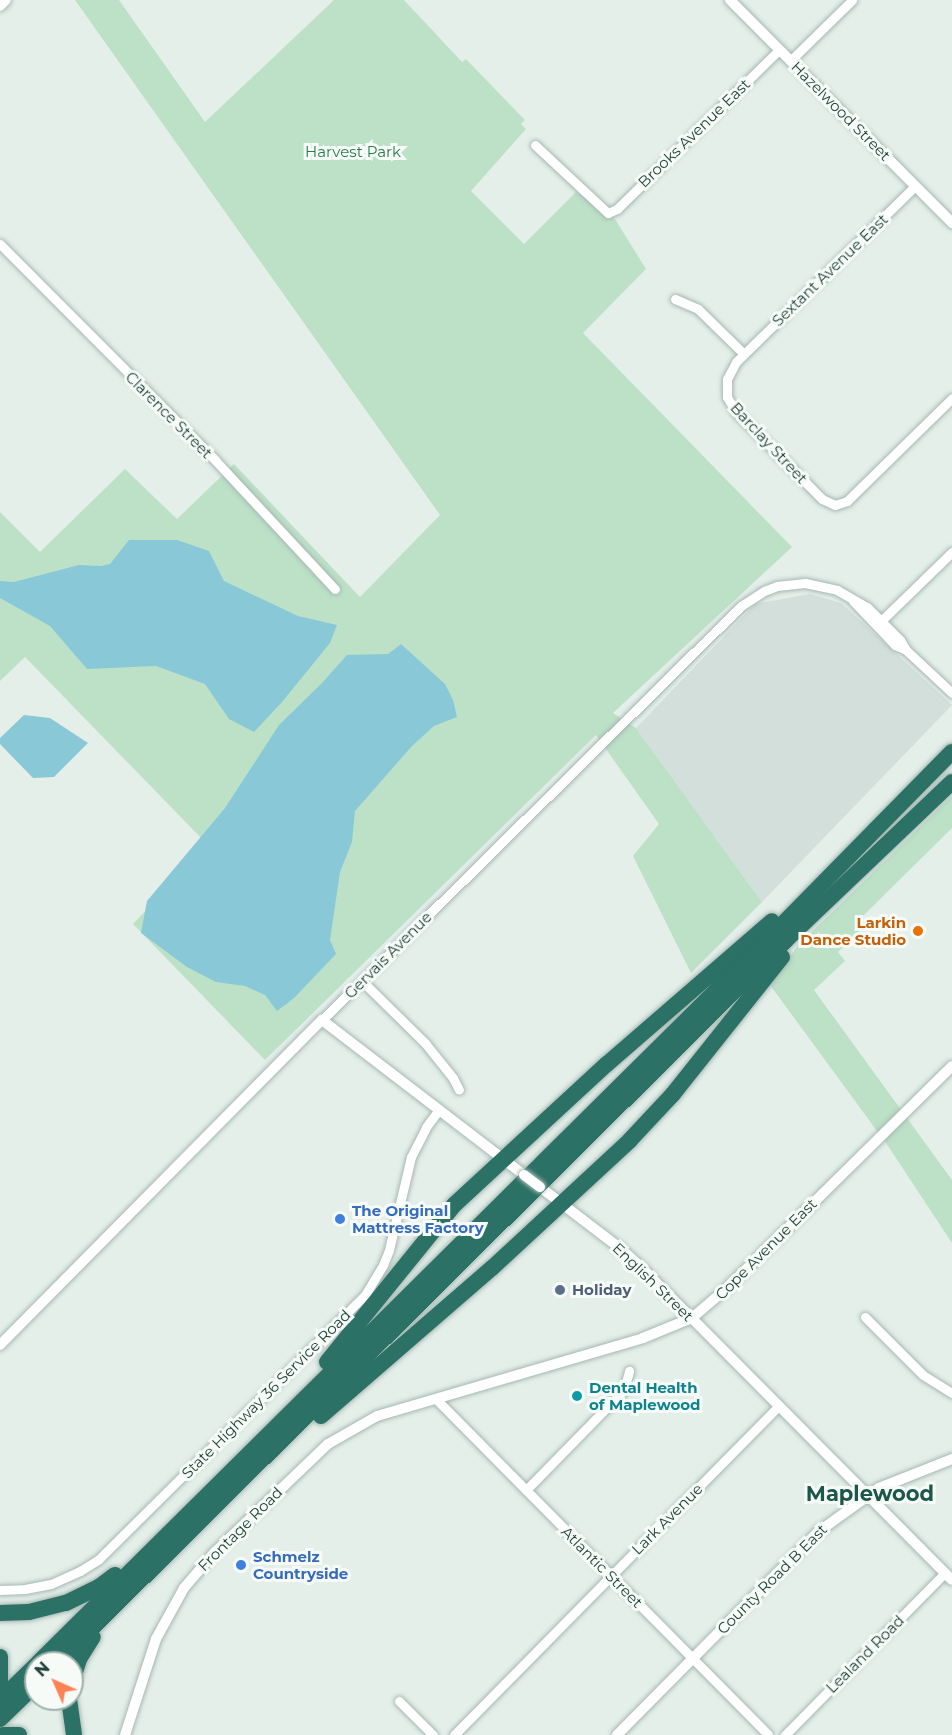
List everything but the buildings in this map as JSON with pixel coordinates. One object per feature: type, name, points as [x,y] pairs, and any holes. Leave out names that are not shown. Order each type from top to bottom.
[{"type":"highway","points":[[50,1651],[952,752]]},
{"type":"highway","points":[[69,1651],[778,948],[952,782]]},
{"type":"highway","points":[[261,1462],[340,1400],[650,1119],[798,938],[889,842]]},
{"type":"highway","points":[[205,1498],[340,1347],[441,1220],[507,1163],[782,911],[842,863]]},
{"type":"highway","points":[[0,1613],[46,1609],[82,1597],[109,1580],[191,1511]]},
{"type":"highway","points":[[84,1653],[87,1646],[137,1583]]},
{"type":"highway","points":[[0,1657],[0,1681]]},
{"type":"highway","points":[[0,1700],[24,1677]]},
{"type":"highway","points":[[0,1719],[24,1696]]},
{"type":"highway","points":[[71,1711],[74,1735]]},
{"type":"highway","points":[[3,1735],[19,1735]]},
{"type":"street","points":[[0,6],[6,0]]},
{"type":"street","name":"Hazelwood Street","points":[[730,0],[952,223]]},
{"type":"street","points":[[790,61],[852,0]]},
{"type":"street","name":"Brooks Avenue East","points":[[535,145],[608,213],[616,209],[779,50]]},
{"type":"street","name":"Sextant Avenue East","points":[[744,354],[915,186]]},
{"type":"street","name":"Clarence Street","points":[[0,244],[215,460],[335,589]]},
{"type":"street","points":[[675,299],[698,309],[744,354]]},
{"type":"street","name":"Barclay Street","points":[[744,354],[732,366],[727,380],[726,388],[730,405],[822,499],[835,505],[847,501],[952,398]]},
{"type":"street","points":[[881,621],[952,552]]},
{"type":"street","name":"Gervais Avenue","points":[[0,1345],[322,1020],[741,606],[764,591],[790,584],[819,585],[837,590],[852,599]]},
{"type":"street","points":[[852,599],[867,607],[906,650],[952,693]]},
{"type":"street","points":[[852,599],[896,645],[906,650]]},
{"type":"street","points":[[362,981],[425,1043],[453,1078],[459,1090]]},
{"type":"street","name":"English Street","points":[[322,1020],[621,1249],[949,1577]]},
{"type":"street","name":"Cope Avenue East","points":[[436,1399],[643,1338],[692,1318],[727,1288],[952,1066]]},
{"type":"street","name":"State Highway 36 Service Road","points":[[0,1590],[25,1589],[51,1584],[80,1571],[99,1559],[365,1295],[389,1250],[411,1157],[426,1127],[438,1111]]},
{"type":"street","points":[[865,1317],[923,1375],[952,1393]]},
{"type":"street","points":[[526,1490],[624,1390],[629,1371]]},
{"type":"street","name":"Atlantic Street","points":[[436,1399],[768,1735]]},
{"type":"street","name":"Frontage Road","points":[[125,1735],[148,1659],[163,1624],[184,1588],[215,1552],[312,1458],[341,1435],[376,1416],[436,1399]]},
{"type":"street","name":"Lark Avenue","points":[[454,1735],[779,1406]]},
{"type":"street","name":"County Road B East","points":[[617,1735],[818,1532],[868,1495],[910,1474],[952,1459]]},
{"type":"street","name":"Lealand Road","points":[[785,1735],[949,1577]]},
{"type":"street","points":[[399,1701],[433,1735]]},
{"type":"shaded area","points":[[810,594],[841,603],[952,705],[762,902],[636,728],[755,604]]},
{"type":"green space","name":"Harvest Park","points":[[75,0],[119,0],[205,122],[334,0],[404,0],[462,62],[466,59],[525,120],[521,124],[526,129],[471,191],[524,244],[576,192],[615,219],[646,269],[583,333],[792,547],[613,713],[636,728],[762,902],[691,973],[633,856],[659,824],[596,735],[265,1060],[133,924],[208,845],[25,657],[0,681],[0,512],[40,552],[125,469],[177,519],[234,464],[360,597],[440,515]]},
{"type":"green space","points":[[952,796],[952,828],[861,918],[866,925],[838,952],[845,961],[814,990],[952,1180],[952,1243],[888,1146],[770,985],[798,945]]},
{"type":"water","points":[[129,540],[177,540],[209,551],[224,581],[298,616],[337,625],[330,643],[282,702],[254,732],[229,719],[205,684],[156,666],[87,669],[50,626],[0,598],[0,581],[14,582],[79,565],[110,564]]},
{"type":"water","points":[[401,644],[445,684],[453,700],[457,717],[434,726],[412,746],[355,811],[352,842],[340,872],[330,940],[336,954],[294,998],[277,1011],[265,995],[245,986],[216,982],[187,967],[141,933],[147,901],[225,808],[279,725],[347,655],[388,654]]},
{"type":"water","points":[[24,715],[50,718],[88,743],[54,777],[33,778],[0,744],[0,738]]},
{"type":"place","name":"Larkin Dance Studio","points":[[918,931]]},
{"type":"place","name":"The Original Mattress Factory","points":[[340,1219]]},
{"type":"place","name":"Holiday","points":[[560,1290]]},
{"type":"place","name":"Dental Health of Maplewood","points":[[577,1396]]},
{"type":"place","name":"Schmelz Countryside","points":[[241,1565]]},
{"type":"district","name":"Maplewood","points":[[870,1494]]}]
